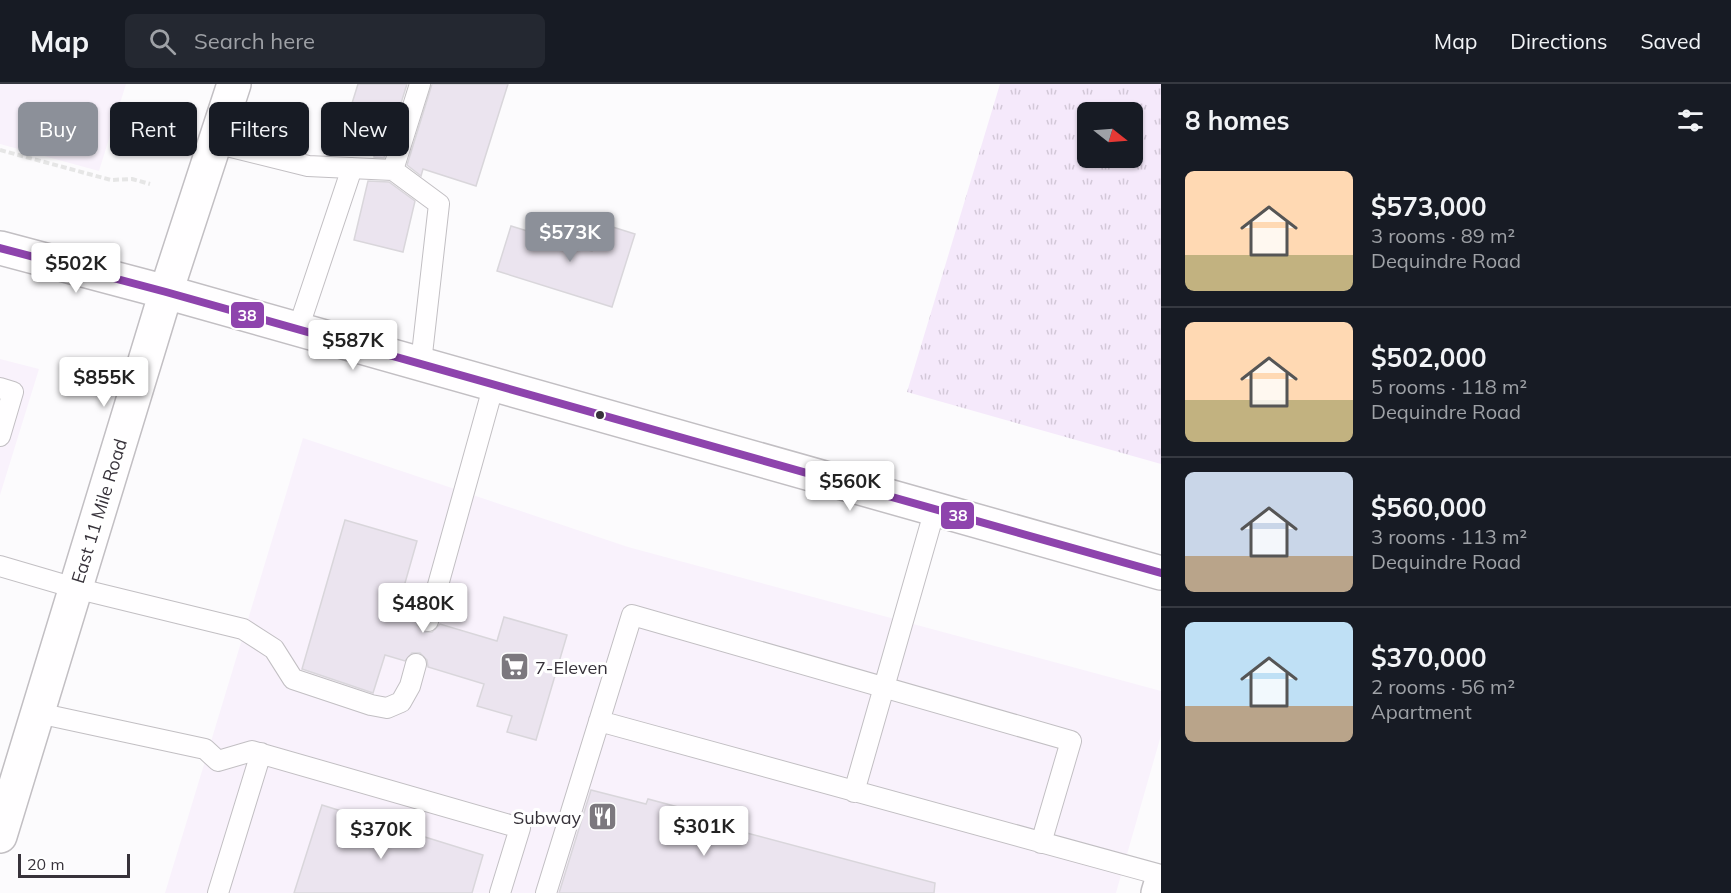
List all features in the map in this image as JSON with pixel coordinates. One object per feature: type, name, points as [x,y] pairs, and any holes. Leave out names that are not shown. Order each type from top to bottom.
[{"type":"main road","name":"East 11 Mile Road","points":[[228,102],[234,84]]},
{"type":"main road","name":"East 11 Mile Road","points":[[0,836],[166,292],[211,156]]},
{"type":"main road","points":[[0,248],[421,363],[1161,573]]},
{"type":"main road","points":[[1158,893],[1161,882]]},
{"type":"lane","points":[[393,170],[420,84]]},
{"type":"lane","points":[[268,156],[308,166],[393,170],[439,204],[421,363]]},
{"type":"lane","points":[[298,329],[352,168]]},
{"type":"lane","points":[[428,621],[494,384]]},
{"type":"lane","points":[[0,388],[13,392],[0,436]]},
{"type":"lane","points":[[854,792],[935,509]]},
{"type":"lane","points":[[0,566],[75,588],[243,629],[274,649],[293,679],[371,705],[387,708],[401,702],[410,686],[416,664]]},
{"type":"lane","points":[[546,893],[632,615],[1071,741],[1041,843]]},
{"type":"lane","points":[[38,713],[205,750],[219,761],[252,751],[261,753],[520,828],[501,893]]},
{"type":"lane","points":[[599,721],[1161,875]]},
{"type":"lane","points":[[218,893],[261,753]]},
{"type":"path","points":[[0,150],[111,180],[132,179],[150,184]]},
{"type":"shaded area","points":[[0,84],[126,84],[120,102],[110,102],[110,136],[99,171],[44,156],[98,156],[98,102],[18,102],[18,149],[0,144]]},
{"type":"shaded area","points":[[0,359],[39,369],[0,495]]},
{"type":"shaded area","points":[[303,438],[628,547],[1161,691],[1161,735],[1116,893],[165,893]]},
{"type":"green space","points":[[1000,84],[1161,84],[1161,464],[907,392]]},
{"type":"building","points":[[358,84],[407,84],[401,102],[352,102]]},
{"type":"building","points":[[432,84],[508,84],[476,186],[423,169],[421,176],[407,165]]},
{"type":"building","points":[[368,181],[389,182],[415,201],[403,252],[354,240]]},
{"type":"building","points":[[600,223],[635,234],[612,307],[497,271],[511,226],[592,251]]},
{"type":"building","points":[[345,520],[417,541],[397,611],[417,617],[417,625],[424,632],[432,632],[440,624],[497,641],[504,617],[567,635],[536,740],[507,732],[512,716],[477,706],[484,684],[428,667],[427,660],[420,653],[412,653],[405,661],[385,655],[373,693],[302,669]]},
{"type":"building","points":[[591,790],[646,804],[648,799],[745,825],[743,832],[935,883],[934,893],[559,893]]},
{"type":"building","points":[[322,805],[483,855],[472,893],[294,893]]},
{"type":"transit line","name":"38","points":[[0,248],[166,292],[1161,573]]},
{"type":"place","name":"7-Eleven","points":[[514,667]]},
{"type":"place","name":"Subway","points":[[602,817]]}]
